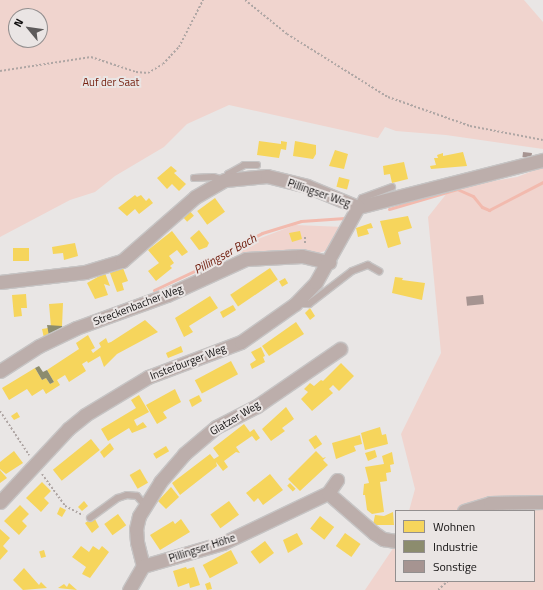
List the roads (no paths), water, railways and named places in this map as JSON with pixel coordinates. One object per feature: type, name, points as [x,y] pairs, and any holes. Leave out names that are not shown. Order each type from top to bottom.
[{"type":"street","name":"Pillingser Weg","points":[[0,282],[85,272],[122,261],[195,197],[225,180],[267,176],[307,186],[358,206],[543,160]]},
{"type":"street","name":"Insterburger Weg","points":[[0,502],[73,424],[125,388],[148,377],[240,342],[295,304],[316,282],[329,262],[358,206]]},
{"type":"street","name":"Streckenbacher Weg","points":[[0,371],[39,346],[76,328],[167,295],[246,259],[302,256],[329,262]]},
{"type":"street","name":"Glatzer Weg","points":[[143,566],[136,529],[144,504],[184,454],[216,427],[257,406],[340,349]]},
{"type":"street","name":"Pillingser Höhe","points":[[143,566],[223,543],[328,493],[337,480]]},
{"type":"street","points":[[328,493],[374,533],[383,539],[395,541]]},
{"type":"street","points":[[467,510],[490,503],[543,502]]},
{"type":"street","points":[[129,590],[143,566]]},
{"type":"lane","points":[[194,178],[225,180],[228,174],[244,166],[257,164]]},
{"type":"lane","points":[[358,206],[362,198],[392,187]]},
{"type":"lane","points":[[295,304],[309,304],[352,271],[368,265],[379,272]]},
{"type":"lane","points":[[87,517],[118,498],[127,495],[137,496],[144,504]]},
{"type":"waterway","name":"Pillingser Bach","points":[[389,209],[457,189],[473,196],[482,207],[489,210],[543,182]]},
{"type":"waterway","name":"Pillingser Bach","points":[[154,290],[205,266],[229,250],[262,233],[301,221],[345,218]]},
{"type":"park label","name":"Auf der Saat","points":[[111,82]]}]
